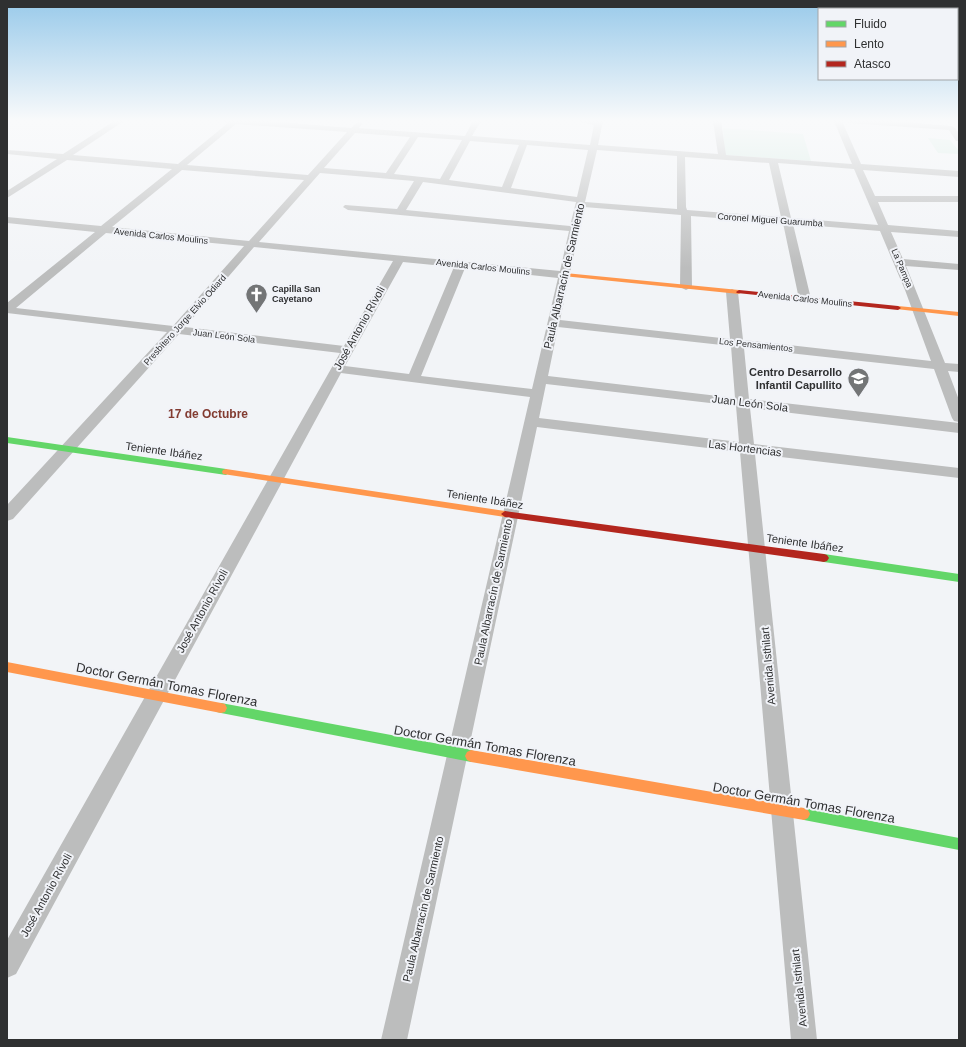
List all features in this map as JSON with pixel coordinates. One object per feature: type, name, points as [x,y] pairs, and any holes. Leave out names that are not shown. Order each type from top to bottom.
[{"type":"street","points":[[7,195],[45,170]]},
{"type":"street","points":[[7,309],[176,170]]},
{"type":"street","name":"Coronel Miguel Guarumba","points":[[234,170],[388,176],[444,182],[581,202],[684,213],[959,234]]},
{"type":"street","name":"Presbítero Jorge Elvio Odiard","points":[[7,515],[176,330],[318,170]]},
{"type":"street","points":[[388,176],[392,170]]},
{"type":"street","points":[[444,182],[451,170]]},
{"type":"street","points":[[505,191],[513,170]]},
{"type":"street","name":"Paula Albarracín de Sarmiento","points":[[394,1040],[588,170]]},
{"type":"street","points":[[681,170],[681,208],[686,216],[686,287]]},
{"type":"street","points":[[775,170],[805,299]]},
{"type":"street","name":"La Pampa","points":[[859,170],[899,262],[959,418]]},
{"type":"street","points":[[906,170],[959,174]]},
{"type":"street","points":[[400,212],[420,179]]},
{"type":"street","points":[[872,199],[959,200]]},
{"type":"street","points":[[348,208],[575,229]]},
{"type":"street","name":"Avenida Carlos Moulins","points":[[7,220],[959,314]]},
{"type":"street","name":"José Antonio Rívoli","points":[[7,965],[336,369],[399,259]]},
{"type":"street","points":[[899,262],[959,267]]},
{"type":"street","points":[[414,378],[461,264]]},
{"type":"street","name":"Avenida Isthilart","points":[[732,292],[804,1040]]},
{"type":"street","name":"Juan León Sola","points":[[7,309],[347,350]]},
{"type":"street","name":"Los Pensamientos","points":[[554,324],[959,368]]},
{"type":"street","points":[[336,369],[538,394]]},
{"type":"street","name":"Juan León Sola","points":[[542,379],[959,428]]},
{"type":"street","name":"Las Hortencias","points":[[532,422],[959,474]]},
{"type":"street","name":"Teniente Ibáñez","points":[[7,440],[510,515],[757,548],[959,578]]},
{"type":"street","name":"Doctor Germán Tomas Florenza","points":[[7,667],[458,754],[781,810],[959,844]]},
{"type":"traffic: fast","points":[[7,440],[226,472]]},
{"type":"traffic: fast","points":[[824,558],[959,578]]},
{"type":"traffic: fast","points":[[221,708],[471,756]]},
{"type":"traffic: fast","points":[[804,814],[959,844]]},
{"type":"traffic: slow","points":[[565,275],[739,292]]},
{"type":"traffic: slow","points":[[898,308],[959,314]]},
{"type":"traffic: slow","points":[[226,472],[505,514]]},
{"type":"traffic: slow","points":[[7,667],[221,708]]},
{"type":"traffic: slow","points":[[471,756],[804,814]]},
{"type":"traffic: jam","points":[[739,292],[898,308]]},
{"type":"traffic: jam","points":[[505,514],[824,558]]},
{"type":"place","name":"Capilla San Cayetano","points":[[257,314]]},
{"type":"place","name":"Centro Desarrollo Infantil Capullito","points":[[858,398]]},
{"type":"district","name":"17 de Octubre","points":[[208,414]]}]
